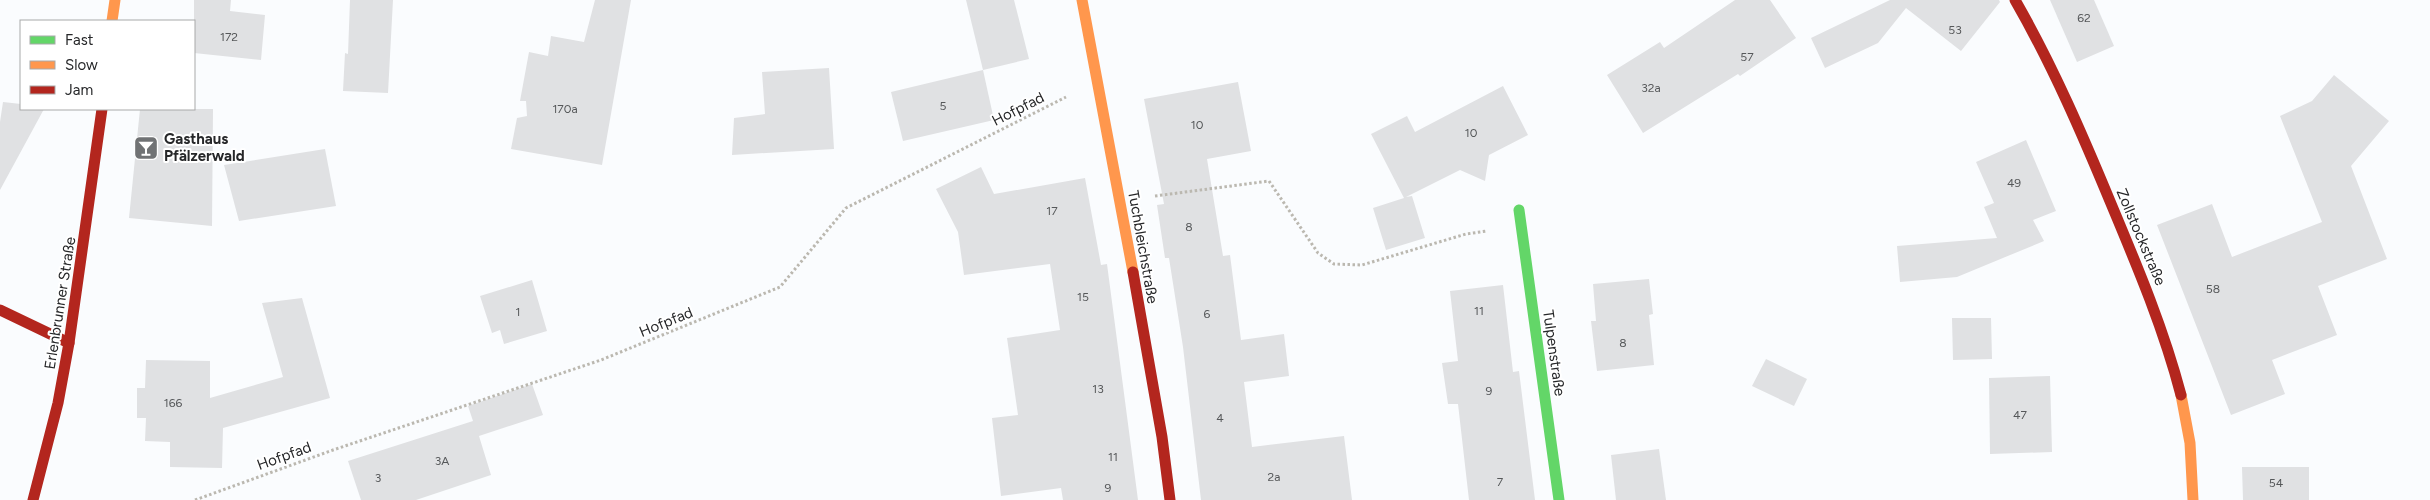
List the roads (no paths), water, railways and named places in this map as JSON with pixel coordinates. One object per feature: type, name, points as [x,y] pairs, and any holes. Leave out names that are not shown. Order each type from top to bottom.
[{"type":"street","points":[[112,20],[115,0]]},
{"type":"street","name":"Tuchbleichstraße","points":[[1082,0],[1099,84],[1162,437],[1170,500]]},
{"type":"street","name":"Zollstockstraße","points":[[2015,0],[2036,35],[2069,102],[2149,295],[2173,367],[2188,426],[2193,500]]},
{"type":"street","name":"Erlenbrunner Straße","points":[[33,500],[58,403],[69,342],[90,213],[102,110]]},
{"type":"street","name":"Tulpenstraße","points":[[1520,210],[1559,500]]},
{"type":"street","points":[[0,310],[40,331],[69,342]]},
{"type":"place","name":"Gasthaus Pfälzerwald","points":[[146,148]]}]
